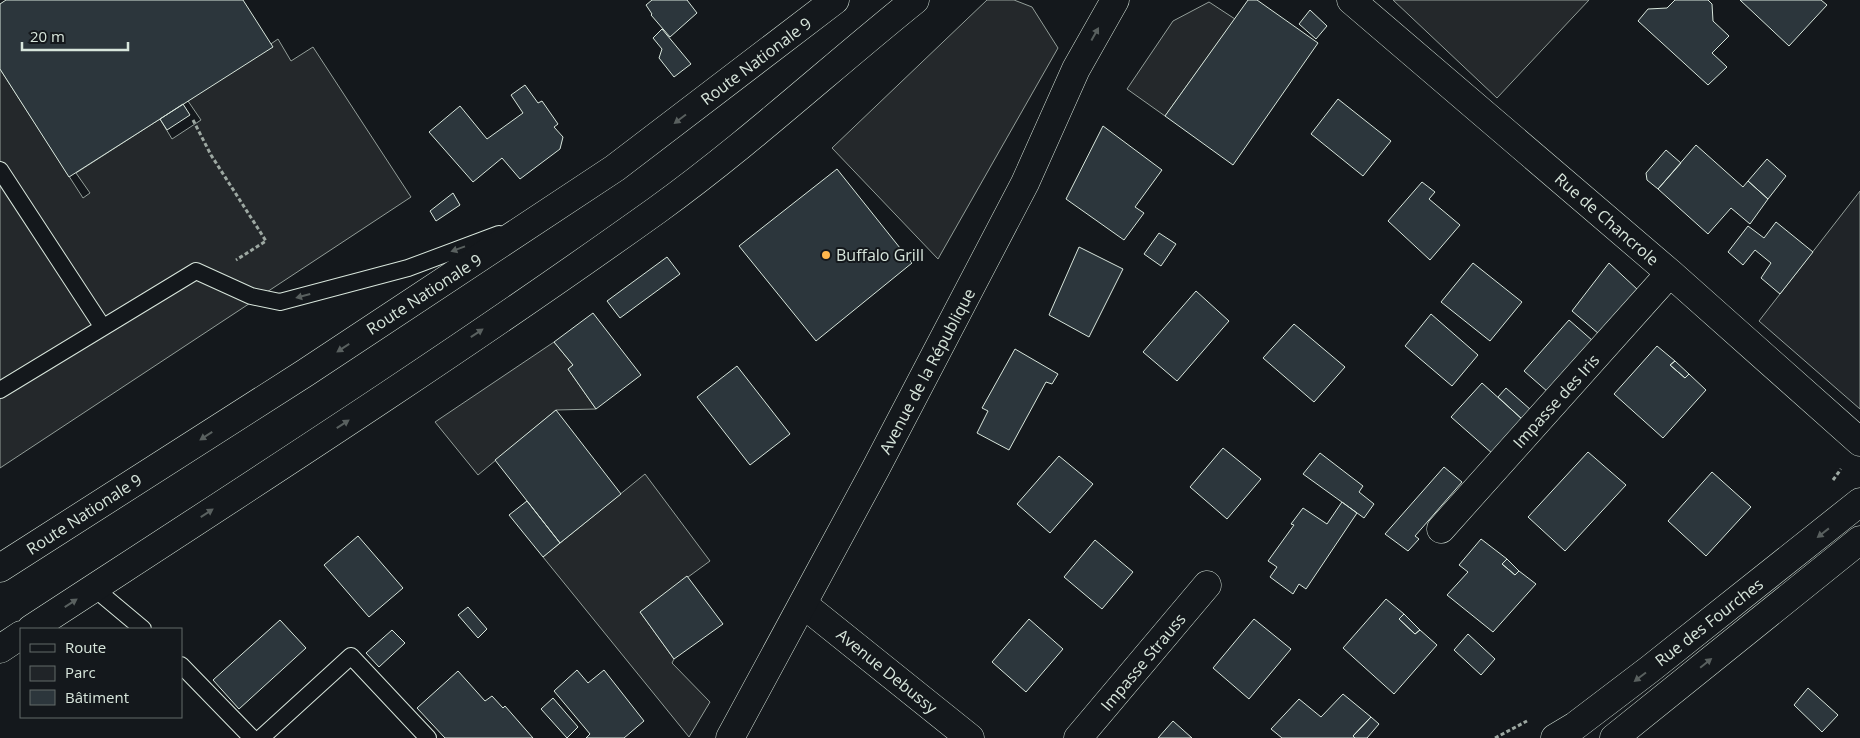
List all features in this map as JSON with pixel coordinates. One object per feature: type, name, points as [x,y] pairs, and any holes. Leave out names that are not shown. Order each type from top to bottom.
[{"type":"street","name":"Route Nationale 9","points":[[0,568],[305,373],[615,168],[835,0]]},
{"type":"street","points":[[33,628],[402,384],[657,210],[754,137],[915,0]]},
{"type":"street","name":"Avenue de la République","points":[[730,738],[803,604],[1025,183],[1076,69],[1115,0]]},
{"type":"street","name":"Rue de Chancrole","points":[[1351,0],[1670,273],[1860,442]]},
{"type":"street","name":"Impasse des Iris","points":[[1441,529],[1670,273]]},
{"type":"street","name":"Rue des Fourches","points":[[1555,738],[1575,726],[1650,668],[1860,502]]},
{"type":"street","name":"Rue des Fourches","points":[[1614,738],[1860,540]]},
{"type":"street","name":"Impasse Strauss","points":[[1078,738],[1207,585]]},
{"type":"street","name":"Avenue Debussy","points":[[803,604],[970,738]]},
{"type":"street","points":[[0,649],[20,636]]},
{"type":"lane","points":[[0,170],[102,326]]},
{"type":"lane","points":[[0,390],[102,326],[196,271],[250,296],[280,302],[408,268],[537,220]]},
{"type":"lane","points":[[94,588],[142,628]]},
{"type":"lane","points":[[261,738],[351,656],[428,738]]},
{"type":"lane","points":[[182,666],[252,738]]},
{"type":"path","points":[[193,120],[211,155],[266,240],[234,261],[238,267]]},
{"type":"green space","points":[[1860,191],[1860,409],[1759,321]]},
{"type":"shaded area","points":[[987,0],[1014,0],[1032,7],[1058,48],[938,259],[832,148]]},
{"type":"shaded area","points":[[1393,0],[1589,0],[1497,98]]},
{"type":"shaded area","points":[[1209,2],[1235,19],[1165,116],[1127,89],[1173,21]]},
{"type":"shaded area","points":[[278,39],[291,61],[313,47],[411,197],[0,468],[0,69],[83,198],[90,193],[76,173],[160,119],[172,139],[201,120],[188,101]]},
{"type":"shaded area","points":[[554,342],[573,365],[568,369],[596,409],[556,410],[478,475],[435,422]]},
{"type":"shaded area","points":[[645,474],[710,561],[640,612],[674,659],[672,663],[710,702],[689,737],[543,557]]},
{"type":"building","points":[[6,0],[243,0],[273,47],[69,177],[0,69],[0,4]]},
{"type":"building","points":[[652,0],[687,0],[697,13],[670,37],[651,15],[646,5]]},
{"type":"building","points":[[1248,0],[1257,0],[1318,43],[1233,165],[1165,116]]},
{"type":"building","points":[[1675,0],[1708,0],[1712,4],[1713,21],[1729,36],[1712,53],[1727,67],[1708,85],[1638,21],[1648,9],[1667,8]]},
{"type":"building","points":[[1740,0],[1821,0],[1827,5],[1789,46]]},
{"type":"building","points":[[1310,10],[1327,26],[1316,39],[1299,24]]},
{"type":"building","points":[[662,29],[691,64],[674,77],[659,58],[662,49],[653,38]]},
{"type":"building","points":[[525,85],[538,103],[542,101],[558,124],[554,127],[563,137],[560,149],[520,179],[502,158],[473,182],[429,132],[460,106],[487,139],[523,113],[511,95]]},
{"type":"building","points":[[1338,99],[1391,141],[1363,176],[1311,134]]},
{"type":"building","points":[[183,104],[190,115],[167,130],[160,119]]},
{"type":"building","points":[[1103,126],[1162,170],[1135,207],[1144,213],[1124,240],[1066,199]]},
{"type":"building","points":[[1696,145],[1743,187],[1748,181],[1768,199],[1750,224],[1731,208],[1708,234],[1658,189]]},
{"type":"building","points":[[1666,150],[1681,163],[1658,189],[1647,180],[1646,173]]},
{"type":"building","points":[[1767,159],[1786,176],[1768,199],[1748,181]]},
{"type":"building","name":"Buffalo Grill","points":[[837,169],[912,263],[816,341],[739,246]]},
{"type":"building","points":[[1422,182],[1435,192],[1429,199],[1460,225],[1430,260],[1388,221]]},
{"type":"building","points":[[453,193],[460,205],[436,221],[430,211]]},
{"type":"building","points":[[1776,222],[1813,252],[1780,294],[1761,278],[1771,263],[1755,250],[1743,265],[1728,252],[1748,226],[1764,238]]},
{"type":"building","points":[[1159,233],[1176,244],[1161,266],[1144,254]]},
{"type":"building","points":[[1079,247],[1123,269],[1089,337],[1049,315]]},
{"type":"building","points":[[667,257],[680,274],[620,318],[607,301]]},
{"type":"building","points":[[1473,263],[1522,302],[1490,341],[1441,302]]},
{"type":"building","points":[[1609,263],[1638,290],[1599,334],[1572,311]]},
{"type":"building","points":[[1196,291],[1229,321],[1177,381],[1143,352]]},
{"type":"building","points":[[593,313],[641,375],[596,409],[568,369],[573,365],[554,342]]},
{"type":"building","points":[[1431,314],[1478,355],[1452,386],[1405,346]]},
{"type":"building","points":[[1569,320],[1593,341],[1548,392],[1524,371]]},
{"type":"building","points":[[1294,324],[1345,367],[1314,402],[1263,358]]},
{"type":"building","points":[[1657,346],[1675,361],[1670,365],[1685,378],[1689,374],[1706,390],[1663,438],[1614,394]]},
{"type":"building","points":[[1015,349],[1058,374],[1052,384],[1046,382],[1009,450],[977,433],[988,411],[982,408]]},
{"type":"building","points":[[1675,361],[1689,374],[1685,378],[1670,365]]},
{"type":"building","points":[[737,366],[790,434],[750,465],[697,397]]},
{"type":"building","points":[[1482,383],[1523,420],[1493,454],[1451,417]]},
{"type":"building","points":[[1506,388],[1531,410],[1523,420],[1498,397]]},
{"type":"building","points":[[556,410],[621,494],[560,543],[495,460]]},
{"type":"building","points":[[1223,448],[1261,479],[1227,519],[1190,487]]},
{"type":"building","points":[[1588,452],[1626,485],[1565,551],[1528,517]]},
{"type":"building","points":[[1320,453],[1363,486],[1359,492],[1374,504],[1364,518],[1303,474]]},
{"type":"building","points":[[1059,456],[1093,484],[1050,533],[1017,504]]},
{"type":"building","points":[[1444,467],[1462,482],[1415,536],[1419,539],[1408,551],[1385,534]]},
{"type":"building","points":[[1712,472],[1751,507],[1706,556],[1668,521]]},
{"type":"building","points":[[527,501],[560,543],[543,557],[509,515]]},
{"type":"building","points":[[1342,502],[1357,513],[1306,589],[1299,584],[1293,594],[1270,577],[1277,567],[1268,561],[1294,525],[1291,524],[1303,508],[1327,524]]},
{"type":"building","points":[[358,536],[403,588],[369,617],[324,565]]},
{"type":"building","points":[[1481,539],[1507,559],[1502,564],[1515,575],[1519,571],[1536,584],[1493,632],[1447,595],[1468,572],[1459,565]]},
{"type":"building","points":[[1095,540],[1133,572],[1102,609],[1064,577]]},
{"type":"building","points":[[1507,559],[1519,571],[1515,575],[1502,564]]},
{"type":"building","points":[[687,576],[723,624],[674,659],[640,612]]},
{"type":"building","points":[[1386,599],[1404,614],[1399,619],[1415,634],[1420,630],[1437,645],[1394,694],[1343,648]]},
{"type":"building","points":[[468,607],[487,629],[478,638],[458,615]]},
{"type":"building","points":[[1404,614],[1420,630],[1415,634],[1399,619]]},
{"type":"building","points":[[1029,619],[1063,649],[1026,692],[992,662]]},
{"type":"building","points":[[1254,619],[1291,649],[1249,699],[1213,668]]},
{"type":"building","points":[[280,620],[306,648],[239,709],[213,680]]},
{"type":"building","points":[[392,630],[405,643],[379,667],[366,653]]},
{"type":"building","points":[[1468,634],[1495,659],[1481,675],[1454,650]]},
{"type":"building","points":[[577,670],[588,683],[604,670],[644,721],[624,738],[586,738],[590,734],[554,691]]},
{"type":"building","points":[[458,671],[485,701],[492,696],[503,708],[505,706],[533,738],[445,738],[417,708]]},
{"type":"building","points":[[1808,688],[1838,715],[1822,732],[1794,705]]},
{"type":"building","points":[[1343,694],[1371,717],[1353,736],[1355,738],[1282,738],[1271,729],[1299,699],[1321,717]]},
{"type":"building","points":[[553,698],[578,727],[567,738],[541,709]]},
{"type":"building","points":[[1371,717],[1379,724],[1367,738],[1355,738],[1353,736]]},
{"type":"building","points":[[1173,721],[1192,738],[1158,738]]},
{"type":"place","name":"Buffalo Grill","points":[[826,255]]}]
